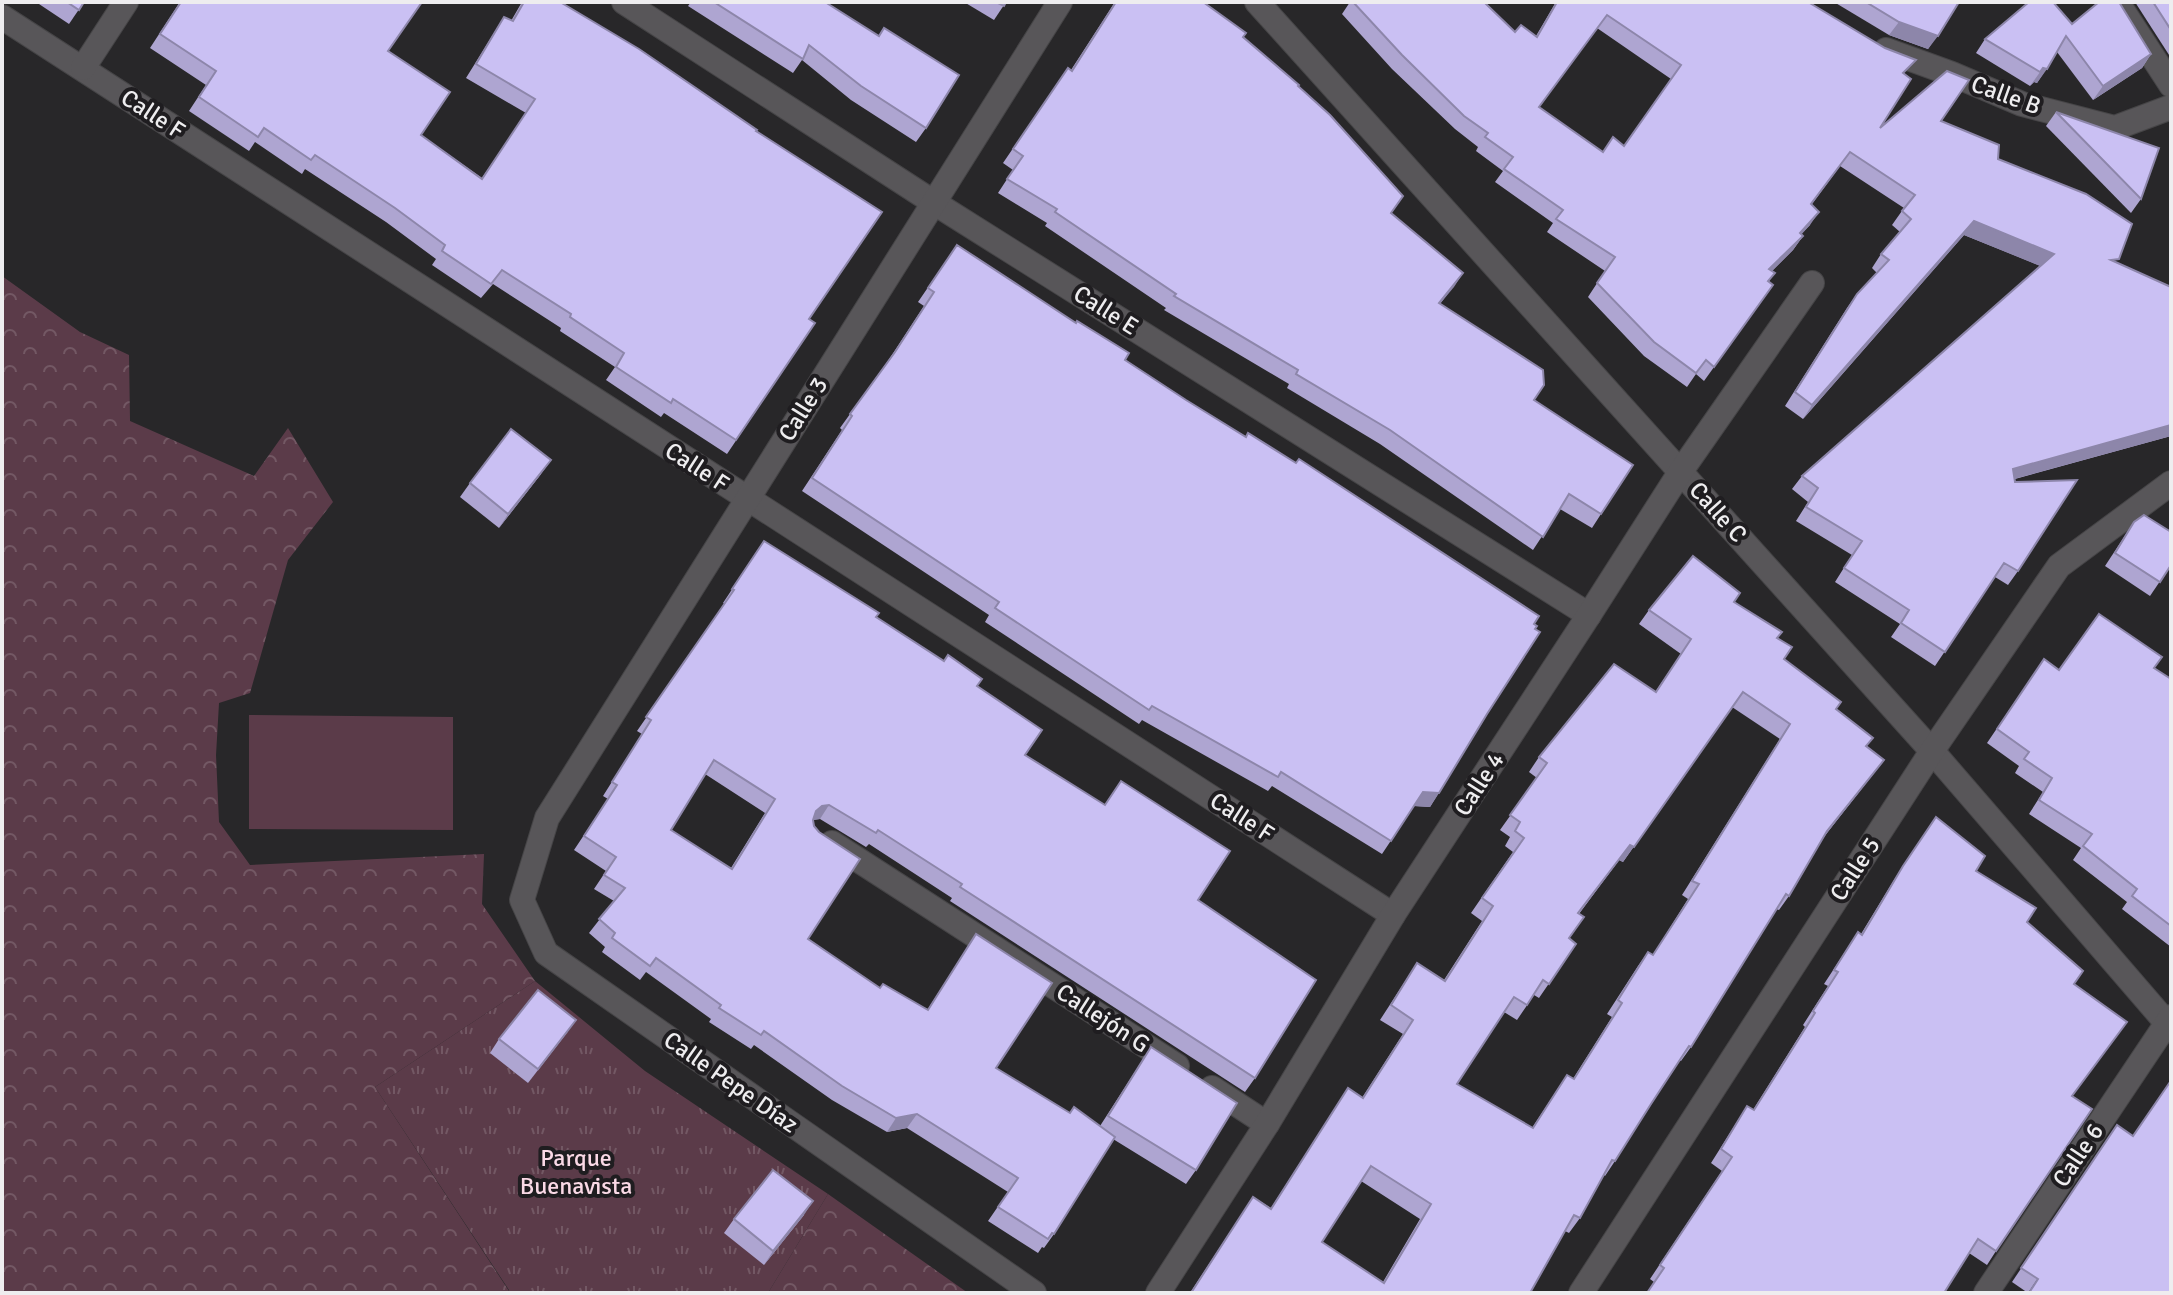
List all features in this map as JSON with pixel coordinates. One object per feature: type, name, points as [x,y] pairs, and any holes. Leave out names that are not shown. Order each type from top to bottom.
[{"type":"street","points":[[83,68],[126,2]]},
{"type":"street","name":"Calle E","points":[[624,2],[933,202],[1589,615]]},
{"type":"street","name":"Calle 3","points":[[547,818],[1060,2]]},
{"type":"street","name":"Calle C","points":[[1257,2],[1932,751],[2169,1023]]},
{"type":"street","points":[[2117,2],[2171,85]]},
{"type":"street","name":"Calle F","points":[[2,17],[1393,915]]},
{"type":"street","name":"Calle B","points":[[1869,41],[2022,104],[2115,128],[2171,107]]},
{"type":"street","name":"Calle 4","points":[[1158,1293],[1267,1124],[1393,915],[1681,471],[1812,283]]},
{"type":"street","name":"Calle 5","points":[[1581,1293],[1932,751],[2059,566],[2171,483]]},
{"type":"street","name":"Calle Pepe Díaz","points":[[547,818],[522,900],[546,953],[1034,1293]]},
{"type":"street","name":"Callejón G","points":[[818,834],[1267,1124]]},
{"type":"street","name":"Calle 6","points":[[1986,1293],[2169,1023]]},
{"type":"green space","points":[[2,276],[80,332],[129,355],[130,421],[254,476],[288,428],[333,502],[288,560],[250,693],[219,703],[216,755],[219,822],[250,865],[484,854],[482,904],[535,981],[375,1087],[508,1293],[2,1293]]},
{"type":"green space","points":[[249,715],[453,717],[453,830],[249,829]]},
{"type":"green space","name":"Parque Buenavista","points":[[535,981],[645,1071],[828,1194],[768,1293],[508,1293],[509,1290],[375,1087]]},
{"type":"green space","points":[[828,1194],[968,1293],[768,1293]]},
{"type":"building","points":[[67,2],[84,2],[79,10]]},
{"type":"building","points":[[181,2],[422,2],[388,51],[450,92],[421,135],[482,179],[535,99],[476,64],[504,17],[513,21],[524,2],[560,2],[639,49],[756,131],[882,212],[809,319],[815,323],[736,440],[616,367],[624,353],[570,317],[571,314],[502,270],[491,284],[442,251],[445,245],[395,208],[315,155],[311,160],[264,128],[258,137],[199,97],[216,71],[160,34]]},
{"type":"building","points":[[714,2],[825,2],[879,36],[884,28],[959,75],[926,128],[861,86],[809,45],[803,59]]},
{"type":"building","points":[[1116,2],[1203,2],[1246,33],[1243,37],[1330,115],[1403,196],[1391,213],[1463,273],[1439,303],[1543,370],[1544,385],[1534,400],[1633,465],[1601,514],[1569,494],[1543,537],[1390,430],[1296,374],[1298,370],[1174,296],[1176,294],[1055,212],[1057,209],[1007,179],[1023,156],[1013,149],[1068,68],[1072,71]]},
{"type":"building","points":[[1353,2],[1484,2],[1515,32],[1521,25],[1537,37],[1557,2],[1808,2],[1885,48],[1916,60],[1903,73],[1911,79],[1880,128],[1947,71],[1969,80],[1941,121],[1999,145],[1998,159],[2086,194],[2132,224],[2119,259],[2111,260],[2171,287],[2171,425],[2013,469],[2015,482],[2077,480],[2018,571],[2004,563],[1945,652],[1901,623],[1909,610],[1844,568],[1862,541],[1806,507],[1818,488],[1802,476],[2054,254],[1974,221],[1812,405],[1795,392],[1857,294],[1889,260],[1881,254],[1911,219],[1902,211],[1915,195],[1850,152],[1811,204],[1819,212],[1800,233],[1803,236],[1769,269],[1775,273],[1768,281],[1773,285],[1714,367],[1706,360],[1696,373],[1654,342],[1597,283],[1615,257],[1556,219],[1563,210],[1504,169],[1513,157],[1485,137],[1488,133],[1464,116]],"holes":[[[1607,15],[1681,65],[1624,146],[1613,137],[1603,152],[1539,107]]]},
{"type":"building","points":[[1866,2],[1959,2],[1938,36],[1899,22]]},
{"type":"building","points":[[2029,2],[2053,2],[2072,24],[2099,2],[2119,2],[2151,54],[2103,86],[2066,36],[2047,69],[2043,68],[2040,72],[1985,39]]},
{"type":"building","points":[[2153,2],[2171,2],[2171,30]]},
{"type":"building","points":[[2056,112],[2159,148],[2141,199]]},
{"type":"building","points":[[957,245],[1076,323],[1129,353],[1125,360],[1186,400],[1246,437],[1248,433],[1296,463],[1299,459],[1539,616],[1534,624],[1540,632],[1439,793],[1423,792],[1391,841],[1281,772],[1278,777],[1152,706],[1149,710],[995,608],[999,602],[812,478],[852,416],[850,414],[934,292],[928,288]]},
{"type":"building","points":[[511,429],[551,460],[508,514],[470,483]]},
{"type":"building","points":[[2144,515],[2171,532],[2171,565],[2160,582],[2115,553],[2134,522]]},
{"type":"building","points":[[764,541],[879,613],[876,617],[944,661],[948,655],[982,679],[977,686],[1042,730],[1025,755],[1105,805],[1121,781],[1230,851],[1198,900],[1316,980],[1255,1078],[960,887],[962,884],[878,830],[876,833],[829,805],[816,811],[813,820],[819,832],[860,859],[808,939],[880,988],[883,984],[928,1010],[976,934],[1052,983],[996,1068],[1070,1113],[1074,1107],[1115,1137],[1048,1239],[998,1207],[1018,1178],[917,1114],[896,1118],[842,1086],[764,1031],[761,1035],[719,1008],[721,1005],[656,958],[650,966],[612,938],[615,933],[599,919],[625,888],[604,875],[616,857],[584,836],[617,785],[612,782],[651,720],[646,717]],"holes":[[[714,760],[775,799],[732,869],[671,830]]]},
{"type":"building","points":[[1693,556],[1740,593],[1734,602],[1782,632],[1777,638],[1792,647],[1784,659],[1841,702],[1836,709],[1873,738],[1866,746],[1884,760],[1827,831],[1789,896],[1786,894],[1691,1047],[1615,1161],[1612,1160],[1580,1218],[1574,1215],[1530,1293],[1191,1293],[1253,1197],[1271,1209],[1348,1088],[1363,1098],[1413,1020],[1391,1005],[1417,963],[1445,981],[1493,906],[1482,898],[1524,838],[1515,831],[1520,822],[1510,815],[1547,763],[1539,757],[1614,664],[1656,692],[1691,639],[1649,610]],"holes":[[[1743,692],[1790,724],[1692,881],[1699,884],[1653,955],[1648,952],[1618,1000],[1622,1003],[1574,1079],[1567,1075],[1533,1128],[1457,1084],[1514,997],[1527,1005],[1543,980],[1549,984],[1576,944],[1569,938],[1584,917],[1578,913],[1630,845],[1634,847]],[[1371,1166],[1431,1204],[1384,1283],[1322,1242]]]},
{"type":"building","points":[[2099,614],[2162,657],[2154,668],[2171,679],[2171,926],[2132,896],[2137,889],[2083,846],[2092,834],[2039,800],[2052,778],[2024,759],[2029,752],[1997,729],[2044,659],[2059,670]]},
{"type":"building","points":[[1936,817],[1985,856],[1976,871],[2036,908],[2027,922],[2083,971],[2074,984],[2127,1022],[2072,1096],[2092,1109],[1996,1251],[1978,1239],[1944,1293],[1647,1293],[1664,1268],[1660,1265],[1732,1157],[1721,1149],[1747,1106],[1754,1110],[1815,1013],[1813,1011],[1838,972],[1834,970],[1858,932],[1862,935]]},
{"type":"building","points":[[538,990],[576,1020],[538,1069],[499,1039]]},
{"type":"building","points":[[1151,1047],[1237,1103],[1196,1170],[1108,1116]]},
{"type":"building","points":[[2170,1082],[2171,1293],[2029,1293],[2038,1279],[2021,1268],[2117,1125],[2133,1136]]},
{"type":"building","points":[[773,1170],[813,1201],[773,1251],[734,1219]]}]
